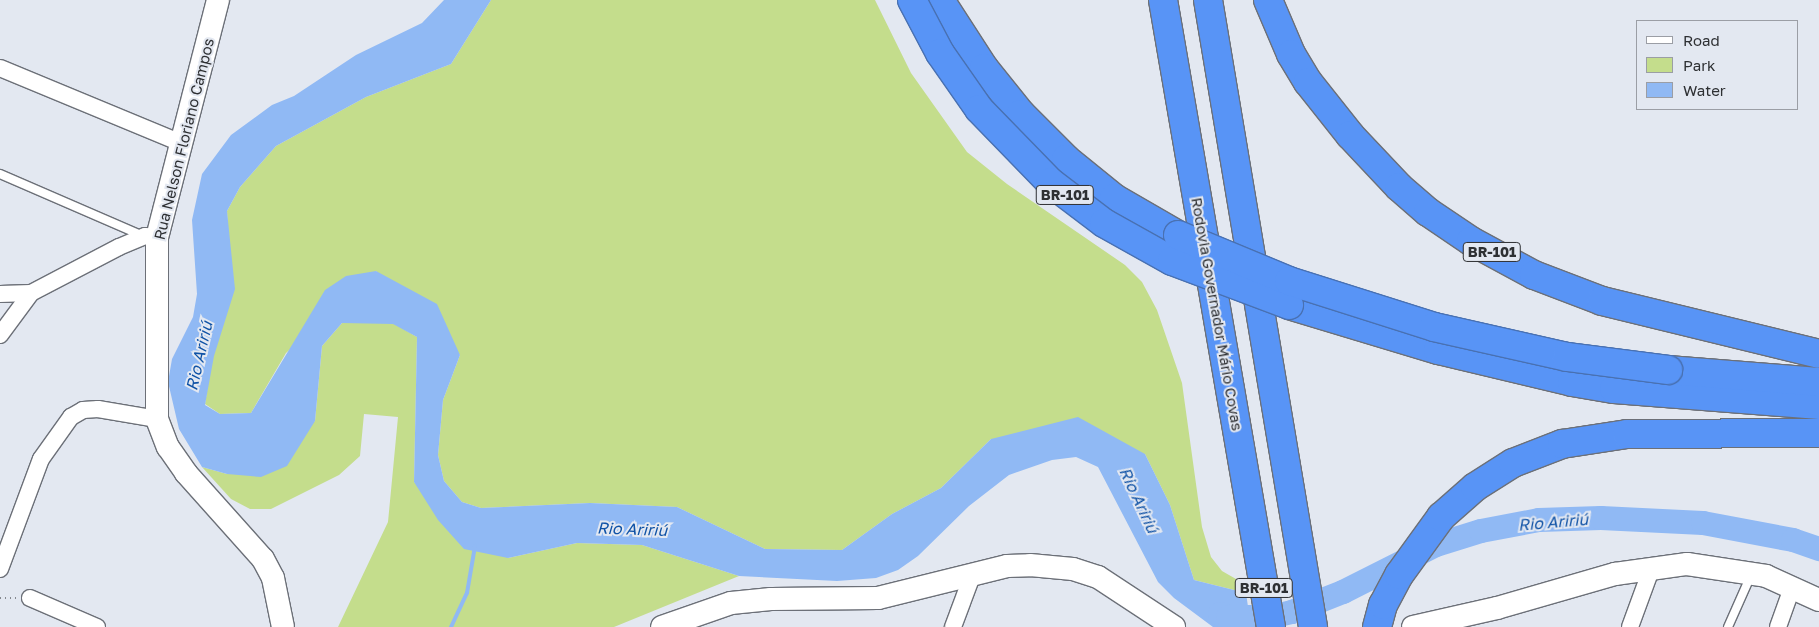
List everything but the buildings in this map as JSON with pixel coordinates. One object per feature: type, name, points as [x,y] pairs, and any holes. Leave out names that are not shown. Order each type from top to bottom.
[{"type":"highway","name":"BR-101","points":[[912,0],[958,82],[1024,159],[1083,208],[1172,261],[1288,304],[1438,350],[1572,382],[1819,382]]},
{"type":"highway","name":"BR-101","points":[[940,0],[984,68],[1021,114],[1066,159],[1114,198],[1178,235],[1289,281],[1434,327],[1567,356],[1665,382],[1819,405]]},
{"type":"highway","name":"Rodovia Governador Mário Covas","points":[[1163,0],[1271,627]]},
{"type":"highway","name":"BR-101","points":[[1208,0],[1313,627]]},
{"type":"highway","name":"BR-101","points":[[1268,0],[1291,54],[1308,82],[1350,136],[1399,187],[1428,212],[1472,241],[1534,275],[1602,301],[1819,354]]},
{"type":"highway","points":[[1377,627],[1383,605],[1412,553],[1441,517],[1475,488],[1514,463],[1584,439],[1627,434],[1819,433]]},
{"type":"main road","name":"Rua Nelson Floriano Campos","points":[[218,0],[181,143],[151,237],[157,419],[168,446],[186,473],[263,559],[272,578],[283,627]]},
{"type":"main road","points":[[1427,625],[1652,568],[1687,564],[1752,573],[1819,600]]},
{"type":"main road","points":[[662,627],[731,603],[771,599],[878,598],[1007,566],[1073,569],[1098,577],[1172,627]]},
{"type":"street","points":[[0,68],[181,143]]},
{"type":"street","points":[[0,294],[31,293],[151,237]]},
{"type":"street","points":[[0,335],[31,293]]},
{"type":"street","points":[[0,569],[41,460],[71,416],[83,410],[98,409],[157,419]]},
{"type":"street","points":[[1630,627],[1652,568]]},
{"type":"street","points":[[953,627],[972,576]]},
{"type":"street","points":[[1778,627],[1792,588]]},
{"type":"street","points":[[30,598],[97,627]]},
{"type":"lane","points":[[0,174],[151,237]]},
{"type":"lane","points":[[1728,627],[1752,573]]},
{"type":"green space","points":[[491,0],[875,0],[911,73],[967,152],[1007,184],[1125,265],[1142,282],[1157,310],[1182,383],[1202,527],[1211,557],[1222,571],[1243,583],[1246,593],[1194,580],[1170,505],[1145,454],[991,439],[941,488],[892,514],[842,550],[765,549],[677,507],[590,503],[481,508],[462,502],[444,481],[438,455],[443,400],[460,355],[376,271],[286,353],[251,413],[220,414],[205,404],[229,250],[227,211],[240,187],[276,146],[366,97],[451,64]]},
{"type":"green space","points":[[368,321],[393,323],[417,337],[414,482],[508,558],[577,543],[642,545],[739,576],[614,627],[338,627],[388,522],[398,417],[364,414],[360,456],[339,475],[271,509],[250,509],[231,499],[202,467],[227,474],[315,421],[322,346],[342,323]]},
{"type":"water","points":[[444,0],[491,0],[451,64],[366,97],[276,146],[240,187],[227,211],[235,289],[214,356],[205,405],[220,414],[251,413],[325,290],[346,276],[376,271],[437,304],[460,355],[443,400],[438,455],[444,481],[462,502],[481,508],[590,503],[677,507],[765,549],[842,550],[892,514],[941,488],[991,439],[1078,417],[1145,454],[1170,505],[1194,580],[1246,593],[1251,627],[1213,627],[1174,598],[1158,582],[1098,467],[1076,457],[1052,460],[1009,475],[969,506],[918,556],[898,570],[876,578],[837,581],[739,576],[642,545],[577,543],[508,558],[464,549],[438,520],[414,482],[417,337],[393,324],[342,323],[322,346],[315,421],[287,466],[261,477],[227,474],[202,467],[179,429],[168,382],[172,359],[193,317],[197,294],[192,220],[202,174],[231,135],[272,105],[294,96],[356,55],[422,23]]},
{"type":"waterway","name":"Rio Aririú","points":[[1220,614],[1228,617],[1270,617],[1292,612],[1343,592],[1436,545],[1481,531],[1539,520],[1601,518],[1703,523],[1793,540],[1819,549]]},
{"type":"waterway","points":[[451,627],[467,593],[475,546]]}]
